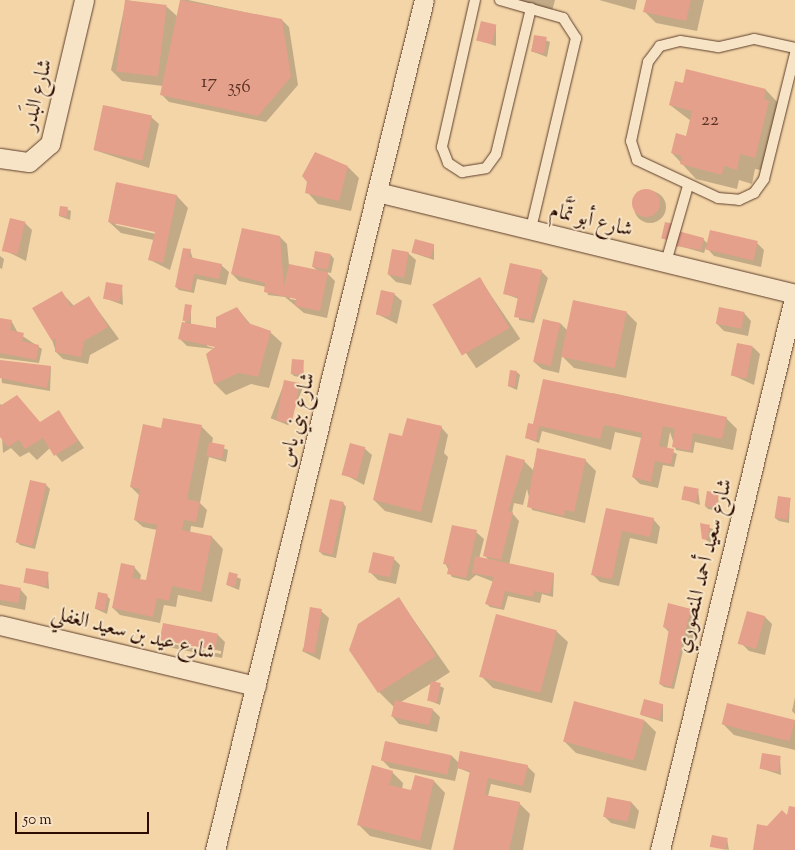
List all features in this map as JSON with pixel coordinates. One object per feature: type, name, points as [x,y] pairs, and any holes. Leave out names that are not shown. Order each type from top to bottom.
[{"type":"street","name":"شارع البَدر","points":[[0,158],[29,162],[50,144],[84,0]]},
{"type":"street","name":"شارع بني ياس","points":[[216,850],[424,0]]},
{"type":"street","name":"شارع أبو تَمَّام","points":[[377,192],[795,294]]},
{"type":"street","name":"شارع سعيد أحمد المنصوري","points":[[660,850],[795,294]]},
{"type":"street","name":"شارع عيد بن سعيد الغفلي","points":[[0,625],[256,686]]},
{"type":"lane","points":[[475,0],[442,147],[448,163],[462,172],[486,168],[496,154],[531,8]]},
{"type":"lane","points":[[500,0],[531,8],[568,21],[577,44],[531,229]]},
{"type":"lane","points":[[795,48],[746,39],[718,47],[673,41],[655,51],[647,68],[631,148],[641,164],[688,186],[731,200],[746,198],[760,187],[795,54]]},
{"type":"lane","points":[[666,262],[688,186]]},
{"type":"building","points":[[125,0],[167,5],[158,77],[116,71]]},
{"type":"building","points":[[180,0],[282,19],[291,77],[258,116],[160,95]]},
{"type":"building","points":[[646,0],[691,0],[686,21],[643,12]]},
{"type":"building","points":[[481,21],[497,25],[492,44],[476,40]]},
{"type":"building","points":[[534,35],[547,37],[544,54],[531,52]]},
{"type":"building","points":[[686,69],[766,89],[764,99],[769,101],[755,158],[740,154],[737,170],[724,166],[722,175],[680,164],[682,156],[671,153],[676,133],[686,136],[692,111],[669,105],[675,81],[683,83]]},
{"type":"building","points":[[103,105],[152,115],[142,160],[93,150]]},
{"type":"building","points":[[315,152],[348,166],[339,201],[305,193],[307,182],[302,176]]},
{"type":"building","points":[[116,182],[177,195],[163,263],[148,260],[155,232],[108,222]]},
{"type":"building","points":[[646,189],[656,193],[660,203],[656,213],[646,217],[636,213],[632,203],[636,193]]},
{"type":"building","points":[[60,206],[68,207],[67,217],[59,216]]},
{"type":"building","points":[[10,218],[26,222],[17,255],[2,251]]},
{"type":"building","points":[[665,222],[674,224],[670,241],[661,239]]},
{"type":"building","points":[[242,228],[280,236],[284,287],[289,264],[328,272],[320,311],[295,306],[296,299],[264,292],[265,283],[231,274]]},
{"type":"building","points":[[710,230],[758,241],[753,261],[706,249]]},
{"type":"building","points":[[678,231],[704,238],[701,250],[675,246]]},
{"type":"building","points":[[415,239],[434,244],[431,258],[411,253]]},
{"type":"building","points":[[183,248],[191,249],[189,257],[222,264],[219,279],[194,274],[191,291],[175,287]]},
{"type":"building","points":[[392,249],[409,252],[404,278],[387,275]]},
{"type":"building","points":[[315,251],[331,254],[328,270],[312,267]]},
{"type":"building","points":[[510,263],[542,270],[531,320],[514,317],[518,297],[503,294]]},
{"type":"building","points":[[480,277],[510,328],[462,356],[432,304]]},
{"type":"building","points":[[106,282],[123,285],[120,302],[103,299]]},
{"type":"building","points":[[381,290],[395,293],[389,317],[376,314]]},
{"type":"building","points":[[62,291],[71,307],[89,296],[108,327],[84,341],[81,357],[55,352],[56,338],[52,341],[32,308]]},
{"type":"building","points":[[573,300],[627,311],[615,368],[561,357]]},
{"type":"building","points":[[185,304],[192,305],[190,322],[183,321]]},
{"type":"building","points":[[237,307],[248,323],[271,331],[258,377],[239,373],[214,384],[206,354],[215,347],[178,339],[182,322],[216,328],[216,317]]},
{"type":"building","points":[[719,307],[745,312],[741,329],[716,324]]},
{"type":"building","points":[[0,318],[12,320],[10,330],[24,333],[22,341],[39,345],[36,360],[0,353]]},
{"type":"building","points":[[543,319],[561,323],[551,366],[533,362]]},
{"type":"building","points":[[737,343],[753,346],[746,378],[731,375]]},
{"type":"building","points":[[292,359],[304,360],[303,375],[291,374]]},
{"type":"building","points":[[0,360],[51,366],[47,388],[0,378]]},
{"type":"building","points":[[510,370],[517,371],[515,387],[508,386]]},
{"type":"building","points":[[543,379],[727,417],[722,439],[693,433],[690,451],[672,447],[675,429],[663,426],[659,446],[674,449],[671,464],[655,461],[651,482],[632,477],[642,433],[604,425],[600,439],[539,426],[536,441],[525,438],[528,423],[533,424]]},
{"type":"building","points":[[284,380],[300,383],[292,423],[276,420]]},
{"type":"building","points":[[17,395],[40,422],[59,410],[78,441],[54,456],[43,438],[25,449],[19,440],[8,447],[0,437],[0,406]]},
{"type":"building","points":[[163,418],[202,425],[187,499],[200,502],[196,522],[184,520],[182,530],[212,536],[201,592],[172,586],[169,601],[157,598],[153,617],[112,608],[121,563],[135,566],[132,578],[146,580],[157,525],[134,520],[140,489],[130,487],[143,424],[161,428]]},
{"type":"building","points":[[407,418],[442,426],[421,512],[373,500],[389,433],[402,436]]},
{"type":"building","points":[[209,442],[225,445],[222,459],[206,456]]},
{"type":"building","points":[[350,443],[365,447],[357,479],[341,475]]},
{"type":"building","points":[[537,448],[586,459],[574,512],[565,510],[564,516],[527,507]]},
{"type":"building","points":[[506,455],[525,460],[508,511],[513,512],[501,560],[483,556]]},
{"type":"building","points":[[30,480],[47,484],[32,546],[16,542]]},
{"type":"building","points":[[684,486],[699,489],[696,503],[681,500]]},
{"type":"building","points":[[707,491],[719,493],[717,508],[705,506]]},
{"type":"building","points":[[778,496],[791,498],[787,520],[775,518]]},
{"type":"building","points":[[330,499],[344,502],[332,555],[319,552]]},
{"type":"building","points":[[606,508],[654,518],[650,537],[622,531],[612,579],[591,575]]},
{"type":"building","points":[[700,523],[710,525],[707,540],[702,539]]},
{"type":"building","points":[[452,525],[477,530],[466,578],[447,574],[449,565],[443,564]]},
{"type":"building","points":[[373,552],[394,557],[390,577],[368,572]]},
{"type":"building","points":[[475,556],[554,573],[550,594],[534,591],[533,597],[505,591],[501,608],[485,604],[494,577],[472,573]]},
{"type":"building","points":[[26,568],[49,572],[46,587],[23,583]]},
{"type":"building","points":[[229,572],[238,574],[235,587],[226,585]]},
{"type":"building","points":[[0,584],[21,588],[18,603],[0,600]]},
{"type":"building","points":[[98,592],[108,594],[105,611],[95,609]]},
{"type":"building","points":[[399,597],[436,656],[378,693],[349,650],[358,624]]},
{"type":"building","points":[[668,603],[691,609],[671,687],[659,684],[669,629],[663,627]]},
{"type":"building","points":[[310,607],[322,609],[315,653],[303,651]]},
{"type":"building","points":[[747,611],[765,616],[756,649],[738,644]]},
{"type":"building","points":[[496,614],[557,630],[540,693],[479,677]]},
{"type":"building","points":[[163,623],[218,634],[215,650],[160,640]]},
{"type":"building","points":[[431,681],[441,683],[437,703],[427,701]]},
{"type":"building","points":[[644,699],[663,704],[659,720],[640,714]]},
{"type":"building","points":[[395,700],[433,709],[429,725],[391,717]]},
{"type":"building","points":[[574,701],[645,720],[634,760],[563,742]]},
{"type":"building","points":[[727,703],[795,720],[790,741],[722,724]]},
{"type":"building","points":[[385,741],[452,755],[447,775],[381,761]]},
{"type":"building","points":[[460,751],[528,765],[523,786],[488,778],[485,795],[520,802],[509,850],[453,850],[470,771],[457,768]]},
{"type":"building","points":[[762,753],[781,756],[778,772],[759,769]]},
{"type":"building","points":[[372,765],[393,771],[389,785],[411,790],[415,775],[434,780],[420,841],[357,825]]},
{"type":"building","points":[[607,797],[632,802],[628,821],[603,817]]},
{"type":"building","points":[[789,806],[795,807],[795,850],[753,850],[757,824],[767,826],[782,810],[787,815]]},
{"type":"building","points":[[712,835],[728,838],[725,850],[710,847]]}]
